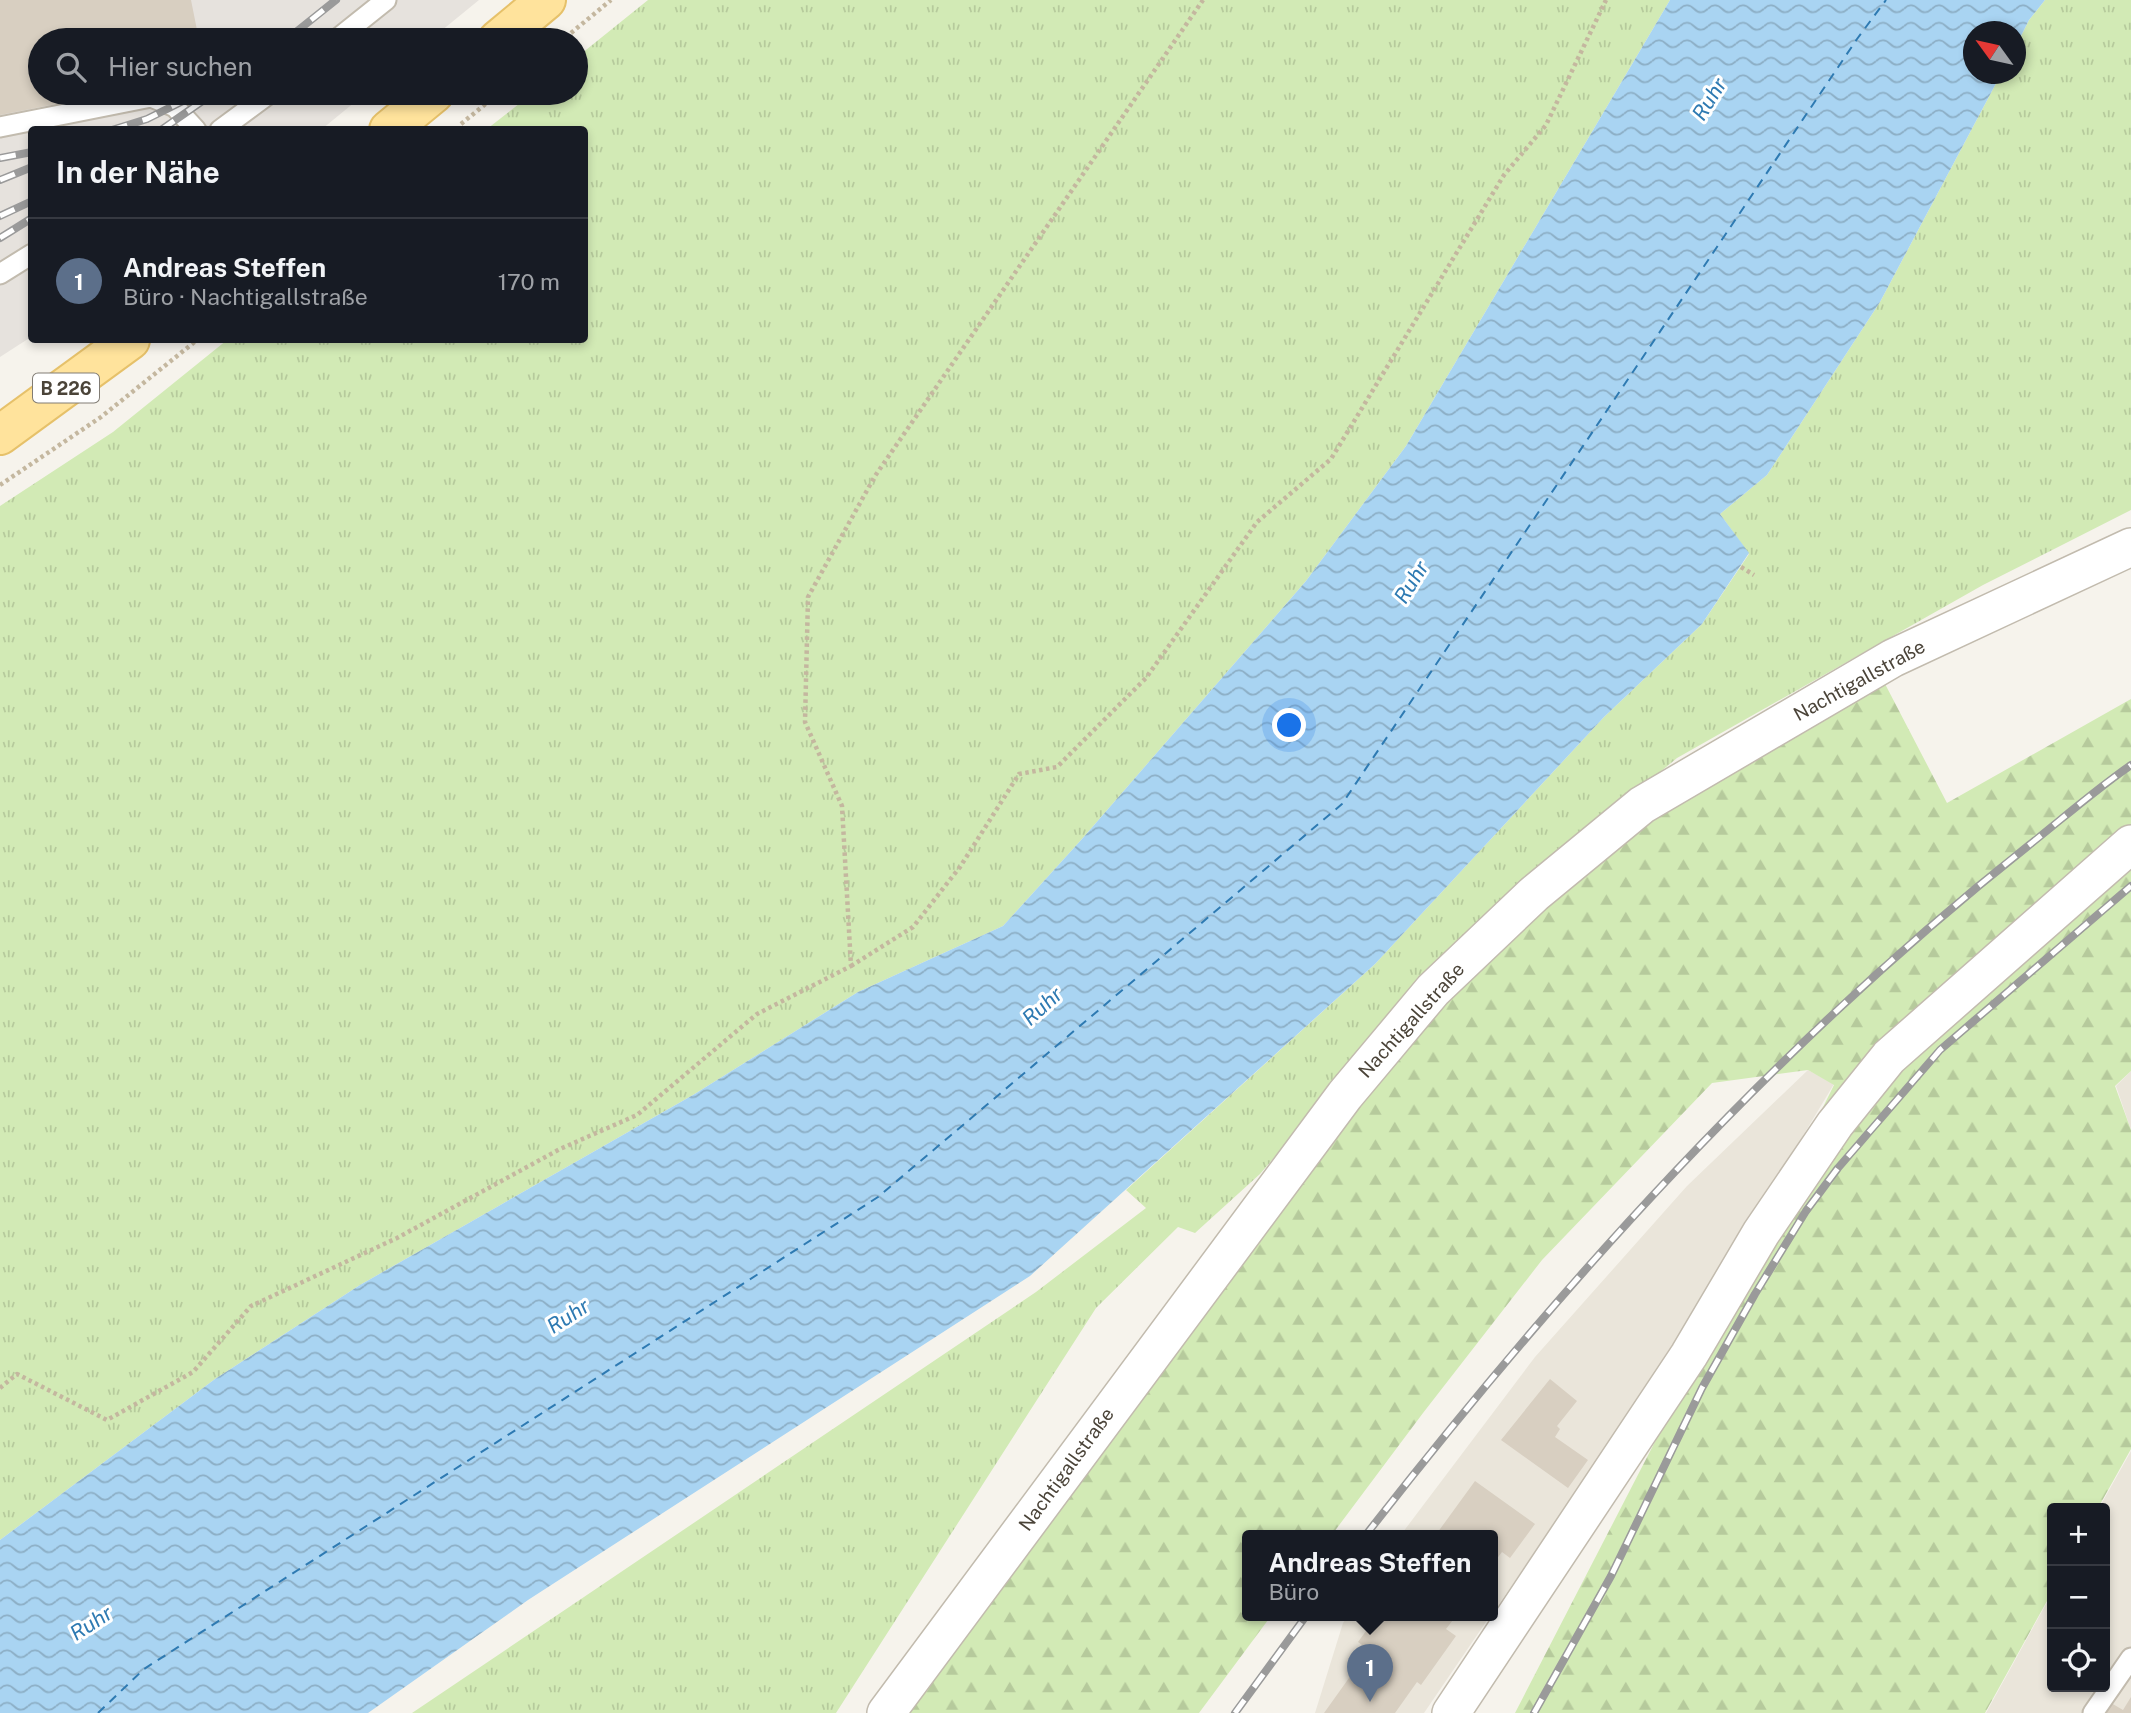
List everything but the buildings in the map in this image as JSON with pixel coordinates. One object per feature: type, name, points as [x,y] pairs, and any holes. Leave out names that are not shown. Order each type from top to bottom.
[{"type":"main road","points":[[513,28],[547,0]]},
{"type":"main road","points":[[395,126],[420,105]]},
{"type":"main road","name":"B 226","points":[[0,435],[126,343]]},
{"type":"street","name":"Nachtigallstraße","points":[[886,1713],[1345,1095],[1433,990],[1534,894],[1642,805],[1881,665],[2131,547]]},
{"type":"street","points":[[1451,1713],[1689,1354],[1760,1233],[1835,1124],[1889,1058],[2131,845]]},
{"type":"lane","points":[[357,0],[360,21]]},
{"type":"lane","points":[[351,28],[386,0]]},
{"type":"lane","points":[[0,127],[111,105]]},
{"type":"lane","points":[[170,105],[192,126]]},
{"type":"lane","points":[[225,126],[254,105]]},
{"type":"lane","points":[[0,274],[28,256]]},
{"type":"lane","points":[[2093,1713],[2131,1658]]},
{"type":"path","points":[[577,28],[611,0]]},
{"type":"path","points":[[851,966],[842,806],[805,722],[808,597],[875,476],[1203,0]]},
{"type":"path","points":[[0,1388],[17,1374],[107,1420],[193,1373],[251,1307],[397,1238],[560,1149],[637,1115],[757,1014],[851,966],[913,927],[960,867],[1019,774],[1057,767],[1146,678],[1257,522],[1331,459],[1504,175],[1546,125],[1606,0]]},
{"type":"path","points":[[460,126],[485,105]]},
{"type":"path","name":"B 226","points":[[0,485],[102,417],[193,343]]},
{"type":"path","points":[[1741,567],[1754,575]]},
{"type":"shaded area","points":[[0,0],[479,0],[445,28],[28,28],[28,105],[351,105],[326,126],[28,126],[28,339],[0,357]]},
{"type":"shaded area","points":[[1808,1070],[1834,1084],[1685,1332],[1498,1606],[1498,1530],[1405,1530],[1535,1357],[1687,1186]]},
{"type":"shaded area","points":[[2131,1071],[2131,1130],[2116,1086]]},
{"type":"shaded area","points":[[2131,1451],[2131,1713],[1986,1713],[2047,1602],[2047,1692],[2110,1692],[2110,1503],[2102,1503]]},
{"type":"shaded area","points":[[1487,1621],[1424,1713],[1315,1713],[1343,1623]]},
{"type":"green space","points":[[648,0],[1670,0],[1406,446],[1306,581],[1003,926],[858,992],[693,1095],[360,1285],[215,1379],[0,1540],[0,506],[113,432],[223,343],[588,343],[588,126],[491,126],[518,105],[588,105],[588,48]]},
{"type":"green space","points":[[2045,0],[2131,0],[2131,510],[1983,585],[1677,758],[1470,929],[1260,1174],[1195,1233],[1178,1227],[1096,1308],[836,1713],[412,1713],[1036,1292],[1146,1208],[1126,1190],[1375,964],[1604,717],[1702,624],[1749,554],[1720,514],[1767,475],[1880,302],[1996,84],[2026,84],[2026,26]]},
{"type":"green space","points":[[1884,682],[1947,803],[2131,699],[2131,1071],[2115,1086],[2131,1130],[2131,1449],[2101,1503],[2047,1503],[2047,1601],[1985,1713],[1515,1713],[1691,1372],[1834,1085],[1808,1070],[1712,1083],[1542,1260],[1335,1530],[1242,1530],[1242,1621],[1267,1621],[1199,1713],[902,1713],[1344,1114],[1479,965],[1650,816]]},
{"type":"water","name":"Ruhr","points":[[1670,0],[2045,0],[2026,26],[2026,21],[1963,21],[1963,84],[1996,84],[1880,302],[1767,475],[1720,514],[1749,553],[1702,624],[1604,717],[1375,964],[1030,1276],[528,1600],[368,1713],[0,1713],[0,1540],[215,1379],[360,1285],[693,1095],[858,992],[1003,926],[1306,581],[1406,446]]},
{"type":"ferry route","points":[[98,1713],[144,1669],[878,1197],[1342,804],[1857,39],[1886,0]]},
{"type":"railway","points":[[301,28],[336,0]]},
{"type":"railway","points":[[125,126],[147,119],[175,105]]},
{"type":"railway","points":[[167,126],[197,105]]},
{"type":"railway","points":[[0,158],[28,153]]},
{"type":"railway","points":[[0,180],[28,169]]},
{"type":"railway","points":[[0,216],[28,203]]},
{"type":"railway","points":[[0,238],[28,220]]},
{"type":"railway","points":[[1370,1530],[1440,1441],[1595,1259],[1759,1085],[1935,923],[2104,784],[2131,765]]},
{"type":"railway","points":[[1534,1713],[1611,1576],[1702,1388],[1806,1211],[1838,1168],[1940,1050],[2131,886]]},
{"type":"railway","points":[[1235,1713],[1302,1621]]},
{"type":"place","name":"Andreas Steffen","points":[[1370,1702]]}]
